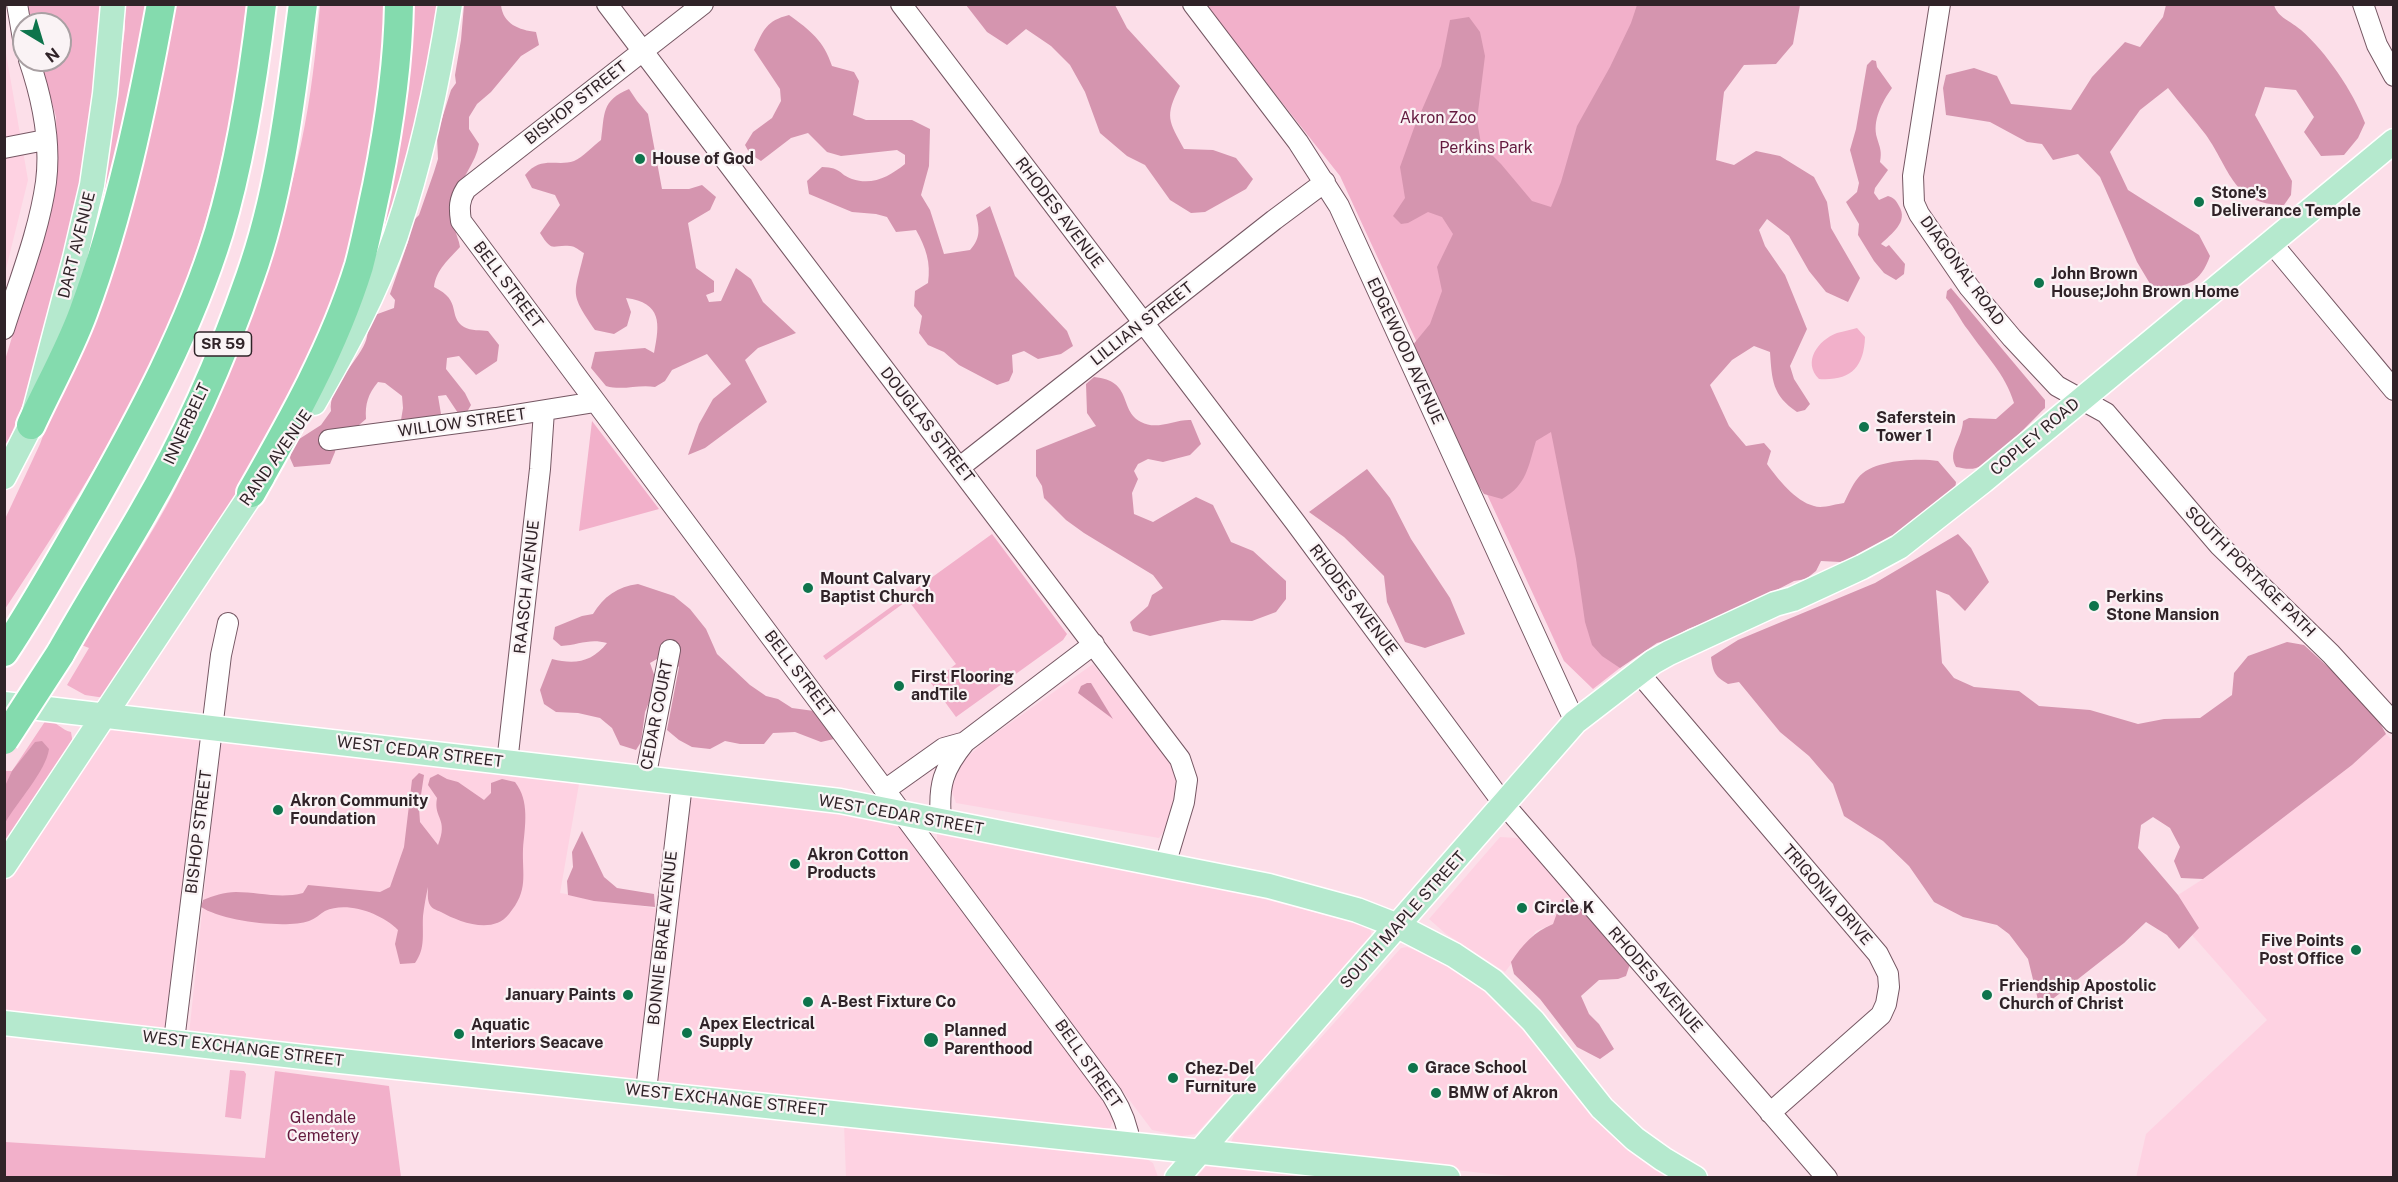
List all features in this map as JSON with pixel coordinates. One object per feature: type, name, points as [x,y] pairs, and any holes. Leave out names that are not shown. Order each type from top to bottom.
[{"type":"highway","points":[[31,424],[82,315],[105,244],[138,124],[161,4]]},
{"type":"highway","name":"SR 59","points":[[10,643],[140,419],[191,312],[219,230],[232,179],[244,120],[262,4]]},
{"type":"highway","name":"INNERBELT","points":[[4,740],[60,654],[144,512],[188,428],[251,276],[278,166],[292,88],[303,4]]},
{"type":"highway","points":[[251,493],[304,397],[344,307],[358,267],[371,214],[394,88],[399,4]]},
{"type":"main road","name":"DART AVENUE","points":[[4,477],[31,424],[92,185],[105,94],[113,4]]},
{"type":"main road","name":"RAND AVENUE","points":[[4,866],[251,493],[294,435],[339,360],[368,302],[407,199],[437,78],[450,4]]},
{"type":"main road","name":"COPLEY ROAD","points":[[1639,673],[1668,653],[1775,604],[1792,599],[1848,574],[1893,550],[1983,481],[2270,241],[2394,141]]},
{"type":"main road","name":"SOUTH MAPLE STREET","points":[[1177,1178],[1471,844],[1503,803],[1575,722],[1639,673]]},
{"type":"main road","name":"WEST CEDAR STREET","points":[[4,704],[840,801],[1269,886],[1357,910],[1398,926],[1454,956],[1493,981],[1533,1021],[1602,1108],[1635,1139],[1695,1178]]},
{"type":"main road","name":"WEST EXCHANGE STREET","points":[[4,1023],[312,1058],[1448,1178]]},
{"type":"street","name":"DOUGLAS STREET","points":[[607,4],[1180,759],[1187,780],[1184,802],[1165,865]]},
{"type":"street","name":"BISHOP STREET","points":[[459,209],[460,199],[466,189],[703,4]]},
{"type":"street","name":"RHODES AVENUE","points":[[901,4],[1295,522],[1503,803],[1827,1178]]},
{"type":"street","name":"EDGEWOOD AVENUE","points":[[1193,4],[1298,142],[1339,206],[1575,722]]},
{"type":"street","name":"DIAGONAL ROAD","points":[[1940,4],[1913,176],[1914,203],[1943,251],[2012,338],[2057,386],[2080,400]]},
{"type":"street","points":[[2363,4],[2377,45],[2394,76]]},
{"type":"street","points":[[4,328],[39,216],[46,182],[45,140],[40,96],[33,72]]},
{"type":"street","points":[[4,148],[45,140]]},
{"type":"street","name":"LILLIAN STREET","points":[[960,467],[1325,182]]},
{"type":"street","name":"BELL STREET","points":[[459,209],[461,221],[1112,1095],[1122,1111],[1130,1144]]},
{"type":"street","points":[[2270,241],[2394,390]]},
{"type":"street","name":"SOUTH PORTAGE PATH","points":[[2080,400],[2106,412],[2219,545],[2331,654],[2392,720]]},
{"type":"street","name":"WILLOW STREET","points":[[329,440],[595,402]]},
{"type":"street","name":"RAASCH AVENUE","points":[[507,763],[540,469],[544,411]]},
{"type":"street","name":"BISHOP STREET","points":[[174,1041],[221,655],[228,623]]},
{"type":"street","points":[[941,820],[939,792],[951,760],[965,742],[1094,644]]},
{"type":"street","name":"CEDAR COURT","points":[[645,779],[670,650]]},
{"type":"street","name":"TRIGONIA DRIVE","points":[[1639,673],[1878,954],[1888,974],[1889,987],[1881,1015],[1770,1113]]},
{"type":"street","points":[[885,790],[945,748],[965,742]]},
{"type":"street","name":"BONNIE BRAE AVENUE","points":[[646,1092],[682,784]]},
{"type":"shaded area","points":[[4,42],[28,180],[5,273],[4,273]]},
{"type":"shaded area","points":[[1093,664],[1175,767],[1176,780],[1169,823],[1159,838],[956,803],[951,789],[964,760],[985,741]]},
{"type":"shaded area","points":[[1091,683],[1113,719],[1078,693],[1081,686]]},
{"type":"shaded area","points":[[104,717],[212,729],[174,1041],[5,1023],[5,866]]},
{"type":"shaded area","points":[[2386,734],[2394,742],[2393,1177],[2136,1178],[2146,1134],[2267,1020],[2192,935],[2199,928],[2178,895],[2203,879],[2352,765]]},
{"type":"shaded area","points":[[233,739],[580,778],[560,893],[659,909],[673,790],[889,814],[959,900],[1117,1112],[1110,1128],[1068,1128],[527,1068],[189,1034],[220,745]]},
{"type":"shaded area","points":[[937,832],[1191,880],[1344,920],[1355,916],[1370,927],[1372,938],[1196,1134],[1182,1136],[1152,1130],[937,844]]},
{"type":"shaded area","points":[[1500,837],[1518,838],[1569,888],[1576,899],[1562,900],[1553,924],[1536,931],[1505,972],[1446,934],[1429,919]]},
{"type":"shaded area","points":[[1407,947],[1436,958],[1477,984],[1522,1023],[1680,1177],[1519,1177],[1236,1146],[1231,1142],[1234,1135],[1401,948]]},
{"type":"shaded area","points":[[844,1124],[1092,1154],[1143,1157],[1153,1163],[1158,1177],[846,1177]]},
{"type":"shaded area","points":[[1207,1165],[1320,1177],[1197,1177]]},
{"type":"green space","points":[[28,5],[106,5],[83,185],[32,380],[5,451],[5,360],[50,213],[55,179],[56,117],[43,72],[72,72],[72,12],[29,12]]},
{"type":"green space","points":[[125,5],[154,5],[128,135],[73,305],[107,158],[125,29]]},
{"type":"green space","points":[[169,5],[246,5],[231,113],[206,219],[169,323],[121,422],[65,517],[5,609],[5,519],[40,444],[74,351]]},
{"type":"green space","points":[[320,5],[394,5],[358,244],[278,436],[105,698],[85,695],[67,685],[89,648],[79,644],[143,547],[177,486],[234,362],[265,276],[305,127]]},
{"type":"green space","points":[[404,5],[444,5],[413,147],[378,245]]},
{"type":"green space","points":[[464,5],[501,5],[505,17],[513,25],[536,32],[539,45],[521,56],[491,92],[477,104],[469,117],[469,129],[479,144],[456,200],[455,229],[460,247],[440,270],[434,287],[449,298],[459,323],[473,330],[488,331],[499,345],[497,361],[476,375],[459,356],[447,358],[446,369],[465,393],[471,405],[467,412],[458,413],[446,395],[438,396],[441,414],[438,418],[405,424],[401,420],[402,396],[385,383],[378,382],[368,399],[366,419],[359,425],[338,434],[330,464],[294,467],[290,458],[293,443],[321,425],[331,411],[334,393],[365,343],[372,316],[394,308],[395,300],[390,294],[408,242],[412,222],[419,215],[434,172],[438,159],[437,137],[451,90],[456,83],[455,75]]},
{"type":"green space","points":[[966,5],[1115,5],[1127,28],[1180,86],[1172,105],[1170,119],[1184,149],[1213,150],[1236,158],[1253,179],[1246,189],[1205,212],[1191,213],[1170,200],[1145,165],[1127,156],[1100,133],[1085,92],[1070,65],[1051,46],[1026,29],[1007,45],[987,32]]},
{"type":"green space","name":"Perkins Park","points":[[1205,5],[1655,5],[1653,642],[1593,689],[1564,661],[1340,176]]},
{"type":"green space","name":"Akron Zoo","points":[[1637,5],[1800,5],[1793,44],[1776,64],[1744,65],[1724,92],[1716,160],[1734,165],[1756,151],[1780,156],[1814,177],[1827,202],[1831,228],[1860,278],[1848,302],[1826,292],[1809,271],[1789,236],[1767,219],[1759,230],[1765,246],[1785,275],[1807,329],[1790,366],[1794,379],[1810,404],[1805,410],[1797,412],[1789,406],[1775,386],[1770,352],[1754,346],[1732,360],[1710,385],[1729,426],[1746,446],[1764,443],[1771,451],[1767,464],[1776,476],[1800,499],[1817,507],[1844,503],[1858,478],[1865,472],[1873,467],[1895,462],[1938,461],[1956,482],[1955,490],[1868,555],[1840,562],[1821,561],[1816,571],[1806,579],[1794,581],[1740,609],[1657,643],[1620,668],[1602,656],[1592,645],[1585,622],[1576,559],[1551,432],[1536,441],[1522,481],[1517,488],[1502,499],[1484,494],[1458,454],[1412,346],[1430,324],[1442,291],[1437,267],[1453,234],[1442,217],[1428,212],[1408,223],[1401,224],[1393,216],[1405,198],[1400,167],[1441,66],[1450,20],[1469,17],[1480,32],[1485,56],[1477,120],[1481,144],[1532,201],[1551,207],[1561,182],[1577,126],[1610,67]]},
{"type":"green space","points":[[2166,5],[2274,5],[2278,13],[2301,30],[2329,61],[2346,85],[2365,123],[2358,138],[2344,155],[2321,156],[2304,132],[2314,117],[2296,90],[2265,87],[2255,115],[2292,181],[2291,195],[2284,205],[2267,203],[2254,199],[2235,183],[2206,135],[2168,88],[2140,110],[2110,152],[2128,190],[2199,235],[2210,256],[2201,274],[2195,280],[2181,286],[2152,287],[2137,262],[2100,177],[2078,154],[2053,160],[2042,144],[2027,142],[1990,122],[1946,115],[1943,88],[1946,75],[1974,68],[1997,76],[2011,104],[2071,110],[2092,77],[2125,42],[2140,47],[2163,17]]},
{"type":"green space","points":[[789,15],[815,37],[825,50],[832,66],[854,72],[859,81],[853,115],[866,120],[912,120],[930,129],[929,166],[921,195],[930,210],[944,254],[970,250],[978,234],[976,215],[990,206],[1015,276],[1067,331],[1073,346],[1061,354],[1038,359],[1024,351],[1012,355],[1013,372],[1009,381],[997,385],[959,365],[944,352],[928,345],[919,333],[922,316],[914,306],[915,291],[928,283],[929,275],[927,255],[916,230],[896,232],[887,217],[852,212],[809,194],[807,181],[822,167],[837,170],[860,181],[881,179],[887,176],[905,164],[905,155],[897,150],[841,156],[827,152],[808,133],[791,138],[761,161],[750,154],[745,145],[753,132],[772,118],[781,101],[780,89],[754,50],[770,23]]},
{"type":"green space","points":[[1872,60],[1876,61],[1877,67],[1892,88],[1882,105],[1876,125],[1881,152],[1880,162],[1888,170],[1874,193],[1879,200],[1888,196],[1893,198],[1902,212],[1898,227],[1881,244],[1886,247],[1889,245],[1905,264],[1904,274],[1896,280],[1884,273],[1874,261],[1858,235],[1859,224],[1846,202],[1857,192],[1859,183],[1850,150],[1867,65]]},
{"type":"green space","points":[[629,89],[648,114],[662,189],[689,189],[702,185],[716,197],[710,210],[688,223],[696,268],[714,281],[714,292],[706,295],[709,302],[721,301],[736,268],[751,279],[763,302],[796,333],[758,348],[745,360],[767,402],[705,448],[688,455],[699,424],[713,399],[731,384],[707,354],[672,370],[665,381],[655,387],[606,386],[591,368],[595,352],[645,348],[654,353],[657,332],[656,316],[646,304],[626,298],[631,312],[627,326],[614,334],[595,330],[581,308],[576,293],[584,253],[572,246],[553,247],[544,240],[540,233],[560,205],[555,195],[532,188],[525,175],[543,163],[574,161],[601,140],[604,115],[609,103],[613,98]]},
{"type":"green space","points":[[1951,288],[2045,400],[2045,408],[2011,442],[1992,459],[1973,469],[1956,467],[1954,461],[1954,450],[1963,421],[1969,418],[1996,419],[2014,403],[2000,373],[1946,298],[1947,291]]},
{"type":"green space","points":[[1857,328],[1865,337],[1862,357],[1858,364],[1847,375],[1839,378],[1819,379],[1812,366],[1814,352],[1818,346],[1830,336]]},
{"type":"green space","points":[[1094,377],[1115,384],[1134,417],[1141,422],[1160,425],[1191,420],[1201,444],[1190,455],[1163,462],[1148,459],[1138,464],[1134,471],[1138,479],[1132,493],[1134,514],[1153,522],[1196,497],[1213,505],[1231,542],[1253,551],[1286,581],[1286,599],[1276,612],[1252,621],[1222,620],[1150,636],[1133,631],[1130,622],[1148,606],[1152,595],[1163,588],[1153,575],[1066,520],[1044,498],[1042,486],[1036,476],[1036,450],[1096,426],[1087,413],[1086,384]]},
{"type":"green space","points":[[592,421],[659,509],[579,531]]},
{"type":"green space","points":[[1367,469],[1390,498],[1411,539],[1450,598],[1465,634],[1425,648],[1405,642],[1387,602],[1384,576],[1344,537],[1309,512]]},
{"type":"green space","points":[[992,534],[1067,634],[1063,640],[956,717],[931,683],[956,664],[908,600],[826,660],[823,656]]},
{"type":"green space","points":[[1958,534],[1971,548],[1989,582],[1965,611],[1949,595],[1936,590],[1942,663],[1954,678],[1974,687],[2019,691],[2039,706],[2090,710],[2138,724],[2164,719],[2200,718],[2232,695],[2234,673],[2248,656],[2287,642],[2304,645],[2349,686],[2375,714],[2386,734],[2352,765],[2203,879],[2181,878],[2174,861],[2180,847],[2170,828],[2153,817],[2141,825],[2138,848],[2178,895],[2199,928],[2179,949],[2167,935],[2146,922],[2124,943],[2045,1005],[2038,1000],[2028,959],[2009,934],[1997,925],[1963,917],[1934,902],[1909,866],[1883,841],[1844,816],[1833,784],[1809,756],[1780,732],[1739,682],[1728,684],[1717,676],[1711,657],[1738,640],[1875,583]]},
{"type":"green space","points":[[638,584],[674,596],[690,609],[706,629],[717,654],[750,685],[766,696],[778,699],[792,708],[814,711],[830,726],[834,739],[821,742],[795,732],[773,733],[764,744],[740,744],[725,741],[710,749],[692,747],[667,730],[679,667],[664,655],[650,663],[657,683],[645,712],[641,742],[636,750],[620,745],[612,728],[600,718],[578,713],[556,712],[544,704],[540,690],[552,659],[576,662],[589,658],[607,643],[589,641],[561,646],[553,639],[555,627],[593,614],[601,602],[612,593]]},
{"type":"green space","points":[[46,720],[71,732],[73,744],[5,852],[5,771],[12,771]]},
{"type":"green space","points":[[42,741],[49,749],[43,767],[5,823],[5,786],[12,771],[35,742]]},
{"type":"green space","points":[[419,773],[424,775],[419,808],[420,822],[438,845],[442,829],[436,805],[437,798],[428,785],[430,778],[438,774],[458,782],[484,800],[491,793],[491,783],[502,779],[515,782],[520,789],[525,805],[522,890],[509,914],[502,920],[494,924],[476,925],[448,916],[431,906],[428,887],[423,916],[421,952],[415,963],[400,964],[395,944],[398,930],[383,918],[363,910],[334,908],[309,921],[270,924],[238,920],[201,907],[203,900],[232,892],[294,895],[303,893],[308,885],[380,892],[390,887],[404,847],[412,780]]},
{"type":"green space","points":[[582,831],[604,877],[617,888],[654,894],[655,907],[594,901],[568,895],[567,881],[573,867],[572,852]]},
{"type":"green space","points":[[1562,899],[1576,899],[1631,961],[1626,976],[1599,980],[1581,996],[1589,1014],[1599,1024],[1614,1049],[1600,1059],[1577,1047],[1540,999],[1514,974],[1511,962],[1529,939],[1553,924]]},
{"type":"green space","points":[[230,1070],[244,1071],[246,1074],[241,1119],[225,1117]]},
{"type":"green space","name":"Glendale Cemetery","points":[[275,1071],[389,1086],[401,1177],[5,1177],[5,1142],[265,1158]]},
{"type":"place","name":"House of God","points":[[640,159]]},
{"type":"place","name":"Stone's Deliverance Temple","points":[[2199,202]]},
{"type":"place","name":"John Brown House;John Brown Home","points":[[2039,283]]},
{"type":"place","name":"Saferstein Tower 1","points":[[1864,427]]},
{"type":"place","name":"Mount Calvary Baptist Church","points":[[808,588]]},
{"type":"place","name":"Perkins Stone Mansion","points":[[2094,606]]},
{"type":"place","name":"First Flooring andTile","points":[[899,686]]},
{"type":"place","name":"Akron Community Foundation","points":[[278,810]]},
{"type":"place","name":"Akron Cotton Products","points":[[795,864]]},
{"type":"place","name":"Circle K","points":[[1522,908]]},
{"type":"place","name":"Five Points Post Office","points":[[2356,950]]},
{"type":"place","name":"January Paints","points":[[628,995]]},
{"type":"place","name":"Friendship Apostolic Church of Christ","points":[[1987,995]]},
{"type":"place","name":"A-Best Fixture Co","points":[[808,1002]]},
{"type":"place","name":"Apex Electrical Supply","points":[[687,1033]]},
{"type":"place","name":"Aquatic Interiors Seacave","points":[[459,1034]]},
{"type":"place","name":"Planned Parenthood","points":[[931,1040]]},
{"type":"place","name":"Grace School","points":[[1413,1068]]},
{"type":"place","name":"Chez-Del Furniture","points":[[1173,1078]]},
{"type":"place","name":"BMW of Akron","points":[[1436,1093]]}]
